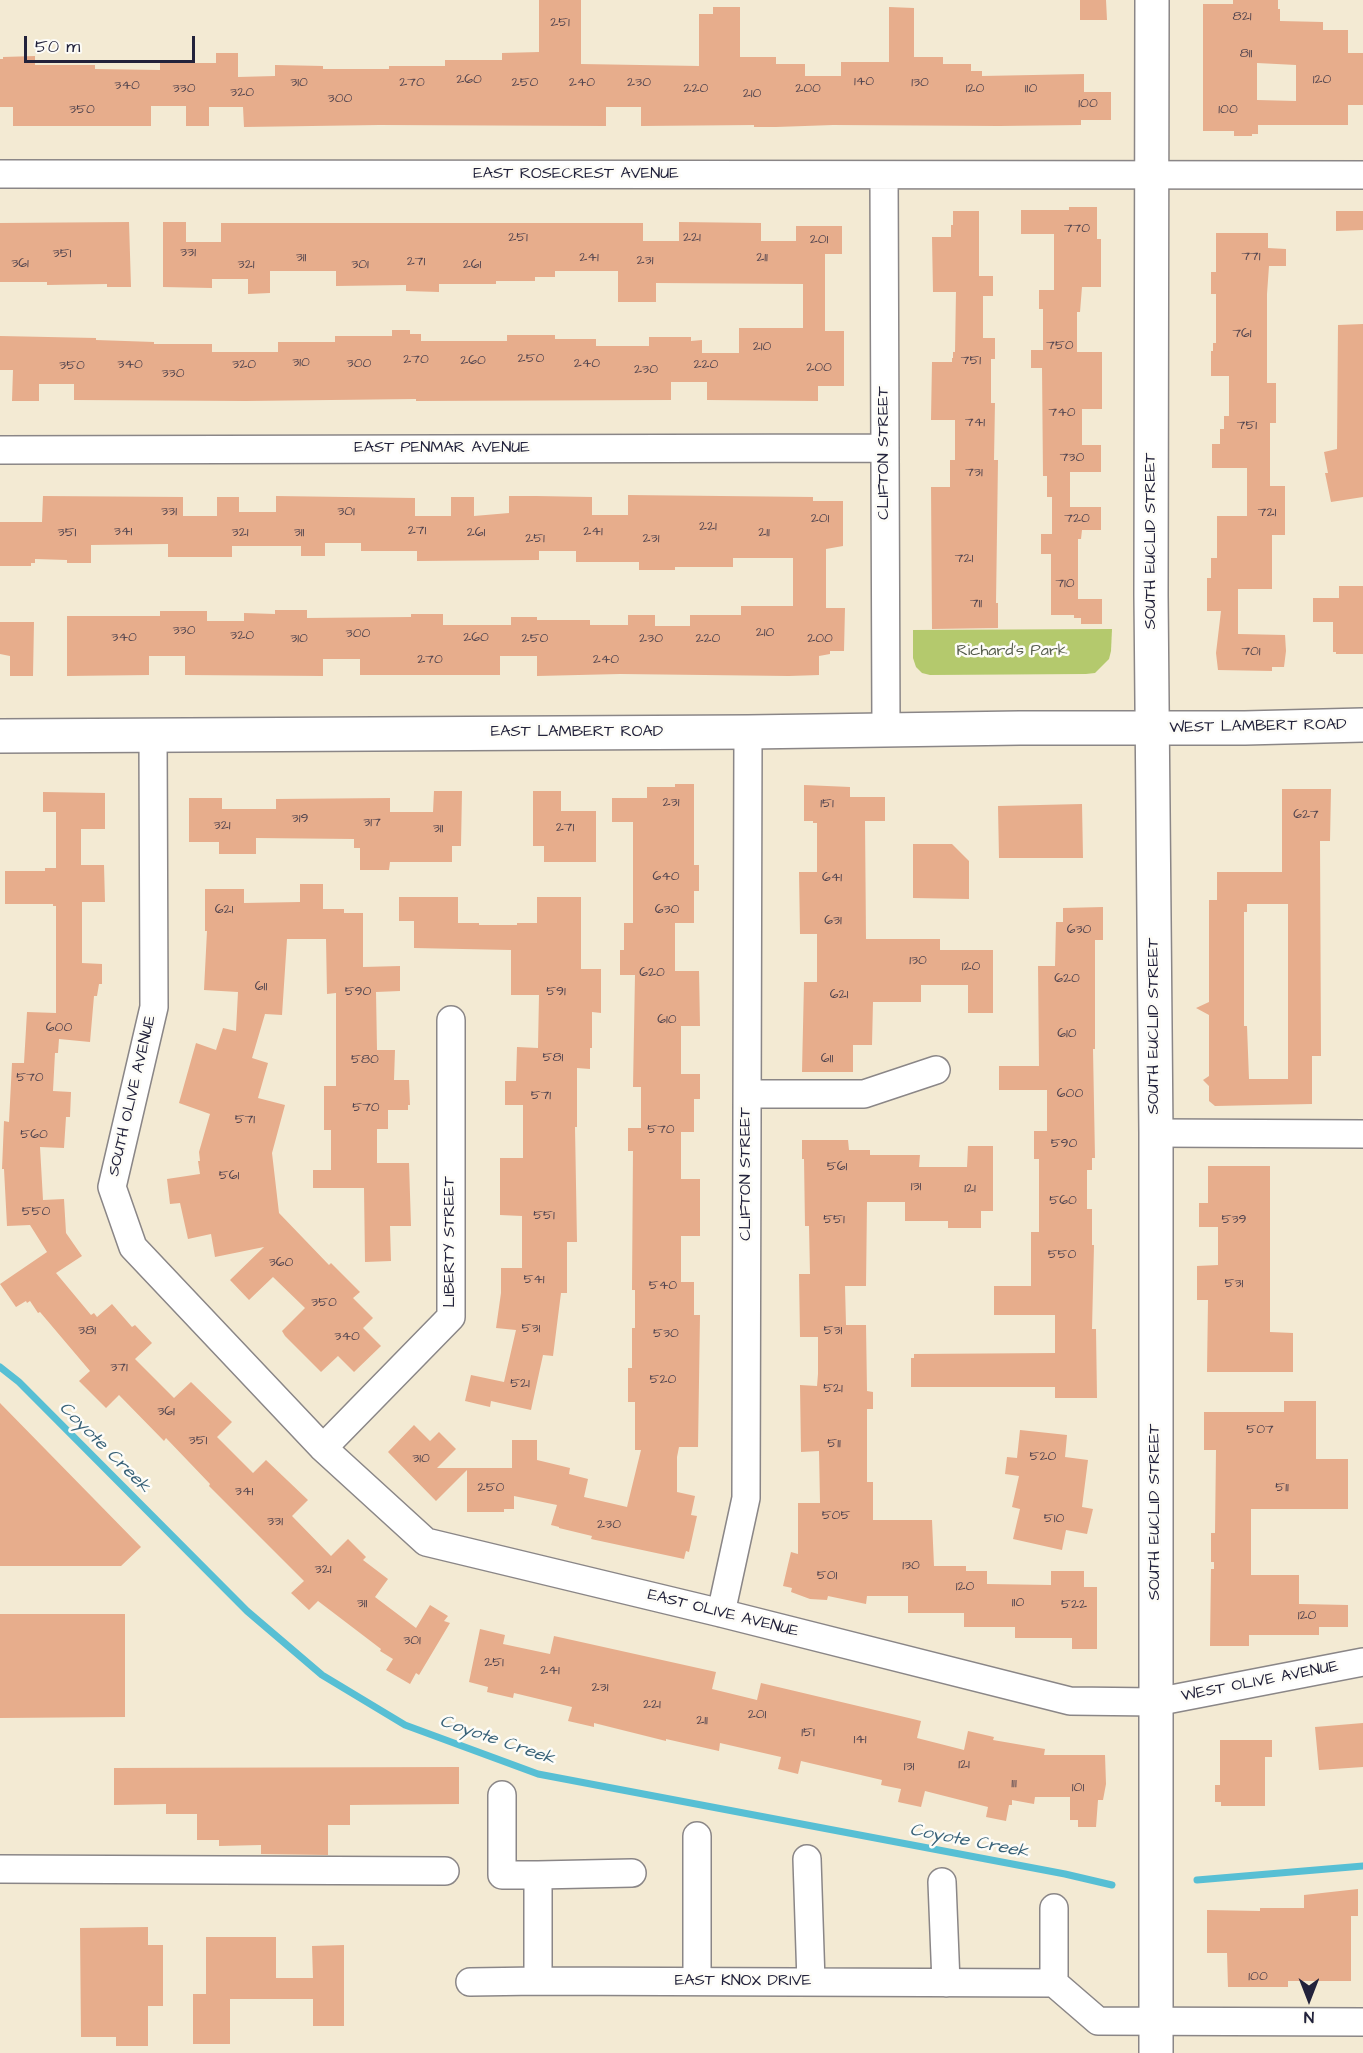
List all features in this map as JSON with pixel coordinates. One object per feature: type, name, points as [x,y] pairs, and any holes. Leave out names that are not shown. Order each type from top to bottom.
[{"type":"main road","name":"SOUTH EUCLID STREET","points":[[1152,0],[1151,595],[1156,1133],[1156,2038]]},
{"type":"main road","name":"WEST LAMBERT ROAD","points":[[1154,728],[1363,725]]},
{"type":"main road","name":"EAST LAMBERT ROAD","points":[[0,736],[1154,728]]},
{"type":"street","name":"EAST ROSECREST AVENUE","points":[[0,174],[1363,175]]},
{"type":"street","name":"CLIFTON STREET","points":[[884,175],[886,730]]},
{"type":"street","name":"EAST PENMAR AVENUE","points":[[0,450],[885,448]]},
{"type":"street","name":"CLIFTON STREET","points":[[721,1613],[746,1498],[748,732]]},
{"type":"street","name":"SOUTH OLIVE AVENUE","points":[[153,736],[154,1007],[112,1187],[133,1247],[324,1448]]},
{"type":"street","name":"LIBERTY STREET","points":[[324,1448],[451,1317],[451,1020]]},
{"type":"street","points":[[747,1094],[864,1094],[936,1071]]},
{"type":"street","points":[[1156,1133],[1363,1134]]},
{"type":"street","name":"EAST OLIVE AVENUE","points":[[324,1448],[426,1542],[1070,1701],[1156,1702]]},
{"type":"street","name":"WEST OLIVE AVENUE","points":[[1156,1702],[1363,1662]]},
{"type":"street","points":[[502,1795],[502,1875],[632,1873]]},
{"type":"street","points":[[697,1836],[697,1981]]},
{"type":"street","points":[[807,1858],[811,1982]]},
{"type":"street","points":[[0,1869],[445,1871]]},
{"type":"street","points":[[538,1875],[538,1981]]},
{"type":"street","points":[[942,1882],[946,1983]]},
{"type":"street","points":[[1054,1908],[1054,1983],[1098,2021],[1156,2038],[1363,2022]]},
{"type":"street","name":"EAST KNOX DRIVE","points":[[470,1982],[1054,1983]]},
{"type":"green space","name":"Richard's Park","points":[[1112,629],[1109,659],[1095,673],[930,675],[922,673],[916,667],[913,658],[913,630]]},
{"type":"building","points":[[539,0],[581,0],[581,64],[699,66],[699,14],[713,14],[713,7],[740,7],[740,57],[776,57],[776,64],[805,64],[805,76],[841,76],[841,62],[889,62],[889,7],[914,8],[914,57],[943,57],[943,64],[971,64],[971,71],[982,71],[982,76],[1084,74],[1084,92],[1111,92],[1111,120],[1081,120],[1081,125],[641,126],[641,107],[606,107],[606,126],[244,127],[243,107],[209,107],[209,126],[186,126],[186,106],[151,106],[151,126],[13,126],[13,107],[0,107],[0,59],[3,57],[35,56],[35,65],[95,65],[95,69],[160,70],[160,63],[216,63],[216,53],[238,53],[238,77],[275,76],[275,65],[323,66],[323,69],[389,69],[389,66],[445,66],[445,60],[502,60],[502,53],[539,52]]},
{"type":"building","points":[[1080,0],[1106,0],[1107,20],[1080,20]]},
{"type":"building","points":[[1233,0],[1278,0],[1280,21],[1323,22],[1323,30],[1348,30],[1348,53],[1363,53],[1363,105],[1348,105],[1348,125],[1258,125],[1258,134],[1252,134],[1252,136],[1234,136],[1234,131],[1203,131],[1203,4],[1233,4]],"holes":[[[1257,63],[1296,65],[1296,101],[1257,100]]]},
{"type":"building","points":[[1069,207],[1097,207],[1097,239],[1101,239],[1101,287],[1082,287],[1080,312],[1077,312],[1077,352],[1102,352],[1102,409],[1082,409],[1082,445],[1101,445],[1101,472],[1070,472],[1070,507],[1101,507],[1101,530],[1082,530],[1081,539],[1078,539],[1078,599],[1102,599],[1102,624],[1081,624],[1081,618],[1074,618],[1074,615],[1051,615],[1051,554],[1041,554],[1041,534],[1052,534],[1052,497],[1047,497],[1047,476],[1043,476],[1042,368],[1031,368],[1031,350],[1043,350],[1043,309],[1039,309],[1039,290],[1054,290],[1054,234],[1021,234],[1021,210],[1069,210]]},
{"type":"building","points":[[953,211],[979,211],[979,276],[993,276],[993,296],[983,296],[983,338],[995,338],[995,359],[991,359],[991,403],[995,403],[994,460],[998,460],[996,603],[998,603],[998,628],[932,629],[931,487],[950,487],[950,460],[955,460],[955,420],[931,420],[932,362],[952,362],[953,352],[955,352],[956,292],[933,292],[932,237],[951,237]]},
{"type":"building","points":[[1336,211],[1363,211],[1363,230],[1336,231]]},
{"type":"building","points":[[129,222],[131,287],[107,287],[107,284],[47,285],[47,282],[0,282],[0,223]]},
{"type":"building","points":[[163,222],[186,222],[186,242],[221,242],[221,223],[643,223],[643,241],[679,241],[679,222],[761,223],[761,241],[796,241],[796,226],[842,226],[842,254],[825,254],[825,331],[844,331],[844,386],[818,386],[818,401],[707,400],[707,382],[671,382],[671,400],[246,401],[74,400],[74,384],[39,384],[39,401],[12,401],[13,370],[0,370],[0,336],[96,338],[96,340],[154,342],[154,344],[212,344],[212,352],[278,352],[278,342],[335,342],[335,336],[392,336],[392,330],[410,330],[410,334],[421,334],[421,341],[507,341],[507,335],[555,335],[555,339],[596,339],[596,346],[649,346],[649,337],[691,337],[691,341],[702,340],[702,353],[739,353],[739,328],[803,328],[803,284],[656,283],[656,302],[618,302],[618,271],[555,271],[555,277],[535,277],[535,281],[439,284],[439,292],[406,291],[406,285],[336,286],[336,271],[270,271],[270,293],[248,294],[248,279],[212,279],[212,288],[163,287]]},
{"type":"building","points":[[1216,233],[1268,233],[1268,248],[1286,249],[1286,266],[1269,266],[1267,294],[1267,383],[1276,383],[1276,423],[1270,423],[1270,486],[1285,486],[1285,535],[1272,535],[1272,589],[1238,589],[1238,634],[1285,635],[1284,667],[1272,667],[1272,671],[1218,670],[1216,653],[1221,611],[1207,611],[1207,578],[1211,578],[1211,558],[1217,558],[1217,516],[1247,516],[1247,468],[1212,468],[1212,444],[1220,444],[1220,429],[1224,429],[1224,416],[1229,416],[1229,376],[1211,376],[1211,351],[1213,351],[1213,343],[1216,343],[1216,294],[1211,294],[1211,272],[1216,272]]},
{"type":"building","points":[[1363,324],[1363,497],[1331,502],[1325,473],[1328,473],[1324,452],[1337,449],[1338,325]]},
{"type":"building","points":[[628,495],[813,497],[813,501],[843,501],[843,546],[826,549],[826,608],[845,608],[844,651],[830,651],[830,654],[819,656],[819,675],[789,676],[620,674],[537,676],[537,656],[500,656],[500,675],[360,675],[360,659],[323,659],[323,676],[185,675],[185,656],[149,656],[149,675],[67,676],[67,616],[160,616],[160,611],[207,611],[207,621],[244,621],[244,613],[275,614],[275,610],[307,610],[307,618],[411,617],[411,614],[443,614],[443,625],[511,625],[511,617],[537,617],[537,620],[590,620],[590,625],[628,625],[628,615],[655,615],[655,626],[690,626],[690,615],[741,615],[741,606],[793,606],[793,558],[733,558],[733,567],[675,567],[675,570],[639,570],[639,562],[576,562],[576,551],[539,551],[539,560],[417,561],[417,551],[361,551],[361,543],[325,543],[325,556],[301,556],[301,546],[232,546],[232,557],[168,557],[168,544],[91,545],[91,563],[35,559],[35,563],[31,563],[31,566],[0,566],[0,522],[42,522],[43,496],[183,497],[183,516],[217,516],[217,497],[239,497],[239,512],[276,512],[276,496],[415,498],[415,516],[451,516],[451,497],[474,497],[474,516],[509,513],[509,496],[592,497],[592,515],[628,515]]},
{"type":"building","points":[[1339,586],[1363,586],[1363,654],[1336,654],[1333,652],[1333,622],[1313,622],[1313,598],[1339,598]]},
{"type":"building","points":[[0,622],[34,622],[33,676],[10,676],[10,656],[0,654]]},
{"type":"building","points":[[675,784],[694,784],[694,865],[699,865],[699,891],[694,891],[694,923],[675,923],[675,971],[699,971],[700,1026],[681,1026],[681,1074],[700,1074],[700,1099],[694,1099],[694,1132],[681,1132],[681,1179],[700,1179],[700,1236],[681,1236],[681,1282],[694,1282],[694,1315],[700,1315],[698,1447],[679,1447],[677,1457],[677,1492],[695,1496],[691,1515],[697,1516],[689,1552],[686,1551],[684,1559],[591,1539],[592,1536],[551,1525],[557,1505],[514,1496],[514,1509],[504,1509],[504,1512],[467,1512],[467,1470],[436,1501],[388,1452],[414,1425],[430,1441],[439,1432],[456,1449],[437,1468],[512,1468],[512,1440],[537,1440],[537,1460],[570,1468],[569,1474],[588,1479],[584,1497],[627,1507],[641,1450],[635,1450],[635,1402],[628,1402],[628,1368],[632,1368],[632,1328],[635,1328],[635,1290],[632,1290],[633,1151],[628,1151],[628,1128],[641,1128],[641,1087],[633,1087],[635,975],[620,975],[620,950],[624,950],[624,923],[633,923],[633,822],[612,822],[612,798],[647,798],[647,787],[675,787]]},
{"type":"building","points":[[804,785],[850,787],[850,797],[885,797],[885,821],[865,821],[866,939],[940,939],[940,950],[993,950],[993,1013],[968,1013],[968,985],[921,985],[921,1002],[873,1002],[872,1045],[853,1045],[853,1072],[802,1072],[804,982],[817,982],[817,934],[800,934],[799,872],[817,872],[817,823],[804,821]]},
{"type":"building","points":[[1282,789],[1331,789],[1330,841],[1320,841],[1321,1056],[1312,1056],[1312,1104],[1215,1106],[1209,1101],[1209,1086],[1203,1080],[1209,1076],[1209,1015],[1196,1008],[1209,1002],[1209,900],[1217,900],[1217,872],[1282,872]],"holes":[[[1247,904],[1288,904],[1288,1079],[1249,1079],[1247,1026],[1244,1026],[1244,912],[1247,912]]]},
{"type":"building","points":[[434,791],[462,791],[461,846],[452,846],[452,862],[390,862],[389,870],[360,870],[360,848],[354,848],[354,839],[256,838],[256,854],[219,854],[219,842],[189,842],[189,798],[222,798],[222,809],[276,809],[276,799],[390,798],[390,812],[433,812]]},
{"type":"building","points":[[533,791],[561,791],[561,811],[596,811],[596,862],[544,862],[544,846],[533,846]]},
{"type":"building","points":[[43,792],[105,793],[105,829],[81,829],[81,865],[104,865],[105,902],[82,902],[82,963],[102,964],[102,984],[99,984],[97,996],[94,996],[90,1042],[59,1039],[58,1053],[55,1053],[53,1091],[71,1092],[70,1117],[66,1117],[64,1148],[40,1147],[43,1200],[64,1199],[66,1233],[82,1256],[56,1273],[91,1315],[94,1313],[97,1317],[112,1304],[132,1327],[135,1325],[152,1343],[135,1359],[174,1398],[191,1382],[232,1422],[217,1437],[253,1473],[266,1460],[308,1500],[292,1516],[331,1556],[348,1539],[366,1557],[363,1560],[388,1579],[375,1597],[416,1628],[430,1605],[448,1616],[444,1621],[450,1623],[419,1675],[416,1673],[410,1684],[386,1670],[393,1659],[380,1651],[381,1649],[318,1601],[309,1610],[291,1593],[304,1581],[209,1486],[210,1484],[166,1438],[164,1441],[119,1395],[106,1408],[79,1381],[90,1371],[40,1312],[38,1313],[30,1301],[16,1307],[0,1284],[47,1252],[30,1225],[7,1226],[4,1169],[2,1169],[4,1121],[9,1122],[12,1063],[24,1063],[27,1012],[56,1013],[56,906],[53,904],[5,904],[5,871],[45,871],[45,868],[56,868],[56,812],[43,812]]},
{"type":"building","points":[[1082,804],[1083,858],[999,858],[998,806]]},
{"type":"building","points":[[913,844],[952,844],[969,861],[969,899],[913,898]]},
{"type":"building","points":[[300,884],[323,884],[323,909],[344,909],[344,913],[363,913],[363,967],[400,966],[400,991],[376,992],[377,1050],[395,1050],[394,1080],[409,1080],[410,1105],[408,1105],[408,1110],[388,1110],[388,1129],[377,1129],[377,1163],[409,1163],[411,1226],[390,1226],[391,1261],[365,1262],[364,1188],[313,1188],[313,1170],[331,1170],[331,1130],[324,1130],[324,1086],[336,1086],[336,993],[327,994],[326,939],[287,939],[282,1015],[265,1014],[252,1058],[268,1063],[258,1098],[285,1105],[272,1153],[279,1213],[329,1265],[331,1263],[360,1292],[353,1298],[373,1318],[363,1328],[381,1346],[354,1372],[338,1356],[321,1372],[285,1336],[282,1331],[305,1308],[273,1277],[249,1300],[230,1280],[264,1247],[215,1257],[211,1234],[188,1239],[180,1203],[170,1204],[167,1179],[200,1174],[199,1152],[210,1114],[179,1103],[196,1043],[216,1050],[223,1028],[236,1031],[238,992],[204,990],[207,931],[205,931],[205,889],[244,889],[244,903],[300,902]]},
{"type":"building","points":[[399,897],[458,897],[458,923],[517,925],[517,923],[537,923],[537,897],[581,897],[581,969],[601,969],[601,1013],[592,1012],[590,1069],[577,1068],[577,1127],[575,1127],[577,1242],[567,1242],[567,1293],[561,1293],[553,1356],[543,1355],[531,1410],[491,1401],[490,1407],[465,1401],[471,1375],[504,1382],[516,1330],[496,1328],[501,1293],[501,1268],[522,1268],[522,1216],[500,1215],[500,1158],[523,1158],[523,1105],[505,1105],[505,1081],[516,1081],[517,1047],[538,1048],[539,995],[511,995],[511,950],[414,948],[414,921],[399,921]]},
{"type":"building","points":[[1103,907],[1103,940],[1095,940],[1095,1049],[1093,1049],[1095,1158],[1092,1158],[1092,1170],[1087,1170],[1087,1209],[1092,1209],[1092,1245],[1094,1245],[1092,1329],[1096,1329],[1097,1398],[1055,1398],[1055,1387],[911,1387],[911,1358],[914,1358],[914,1354],[1055,1353],[1055,1315],[994,1315],[994,1286],[1031,1286],[1031,1232],[1039,1232],[1039,1159],[1034,1159],[1034,1131],[1047,1131],[1047,1090],[999,1090],[999,1066],[1039,1066],[1038,966],[1055,966],[1056,922],[1063,922],[1063,908]]},
{"type":"building","points":[[802,1140],[848,1140],[849,1150],[870,1150],[870,1155],[920,1155],[919,1167],[967,1167],[968,1146],[993,1146],[993,1211],[981,1211],[981,1228],[948,1228],[948,1221],[905,1221],[905,1202],[867,1202],[866,1286],[845,1286],[846,1325],[866,1325],[867,1391],[873,1392],[873,1409],[867,1409],[867,1482],[873,1482],[873,1520],[932,1520],[934,1566],[966,1566],[966,1571],[987,1571],[987,1584],[1051,1585],[1051,1571],[1084,1571],[1084,1587],[1097,1587],[1097,1649],[1072,1649],[1072,1638],[1015,1638],[1015,1627],[964,1627],[964,1613],[908,1613],[908,1596],[867,1596],[866,1604],[828,1596],[827,1600],[810,1599],[791,1592],[792,1588],[783,1586],[791,1552],[798,1554],[798,1503],[820,1503],[819,1451],[801,1452],[800,1385],[817,1386],[818,1374],[818,1337],[800,1337],[799,1274],[810,1274],[809,1226],[805,1226]]},
{"type":"building","points":[[1208,1166],[1270,1166],[1270,1332],[1293,1333],[1293,1372],[1207,1372],[1208,1300],[1197,1300],[1197,1266],[1218,1265],[1218,1227],[1199,1227],[1199,1203],[1208,1203]]},
{"type":"building","points":[[1284,1401],[1316,1401],[1316,1459],[1348,1459],[1348,1509],[1251,1509],[1251,1575],[1299,1575],[1299,1604],[1348,1605],[1348,1627],[1319,1627],[1319,1635],[1249,1635],[1249,1646],[1210,1646],[1211,1569],[1214,1569],[1214,1562],[1211,1562],[1211,1533],[1215,1533],[1216,1450],[1204,1450],[1204,1412],[1284,1412]]},
{"type":"building","points":[[0,1403],[141,1547],[121,1566],[0,1566]]},
{"type":"building","points":[[1020,1430],[1067,1435],[1065,1457],[1088,1460],[1082,1507],[1093,1509],[1087,1534],[1066,1530],[1062,1550],[1013,1539],[1020,1509],[1012,1507],[1019,1476],[1005,1474],[1007,1457],[1017,1458]]},
{"type":"building","points":[[0,1614],[125,1614],[125,1717],[0,1718]]},
{"type":"building","points":[[480,1629],[505,1635],[503,1644],[550,1654],[554,1636],[716,1672],[712,1689],[757,1700],[761,1683],[921,1721],[917,1738],[964,1750],[968,1731],[994,1737],[993,1740],[1045,1749],[1044,1755],[1105,1755],[1106,1784],[1103,1800],[1098,1800],[1096,1827],[1078,1827],[1078,1820],[1070,1820],[1070,1797],[1035,1797],[1034,1804],[1012,1800],[1006,1821],[986,1817],[988,1807],[925,1791],[921,1807],[898,1802],[901,1789],[881,1785],[882,1780],[801,1761],[798,1774],[778,1769],[781,1757],[720,1743],[719,1751],[666,1739],[666,1741],[594,1723],[594,1727],[568,1721],[572,1707],[514,1693],[513,1698],[487,1692],[488,1687],[469,1682]]},
{"type":"building","points":[[1363,1723],[1363,1767],[1319,1770],[1315,1727]]},
{"type":"building","points":[[1220,1740],[1272,1740],[1272,1757],[1265,1757],[1265,1806],[1221,1806],[1221,1802],[1215,1802],[1215,1785],[1220,1785]]},
{"type":"building","points":[[459,1767],[459,1804],[350,1805],[350,1825],[328,1825],[328,1855],[261,1854],[261,1845],[219,1846],[219,1840],[197,1840],[197,1814],[166,1814],[166,1804],[114,1805],[114,1768]]},
{"type":"building","points":[[1358,1889],[1358,1916],[1351,1916],[1351,1981],[1288,1981],[1288,1987],[1228,1987],[1227,1953],[1207,1953],[1207,1910],[1260,1911],[1260,1908],[1304,1908],[1304,1895]]},
{"type":"building","points":[[148,1927],[148,1945],[163,1945],[163,2006],[148,2006],[148,2046],[116,2046],[116,2037],[81,2037],[80,1928]]},
{"type":"building","points":[[206,1937],[276,1937],[276,1978],[313,1978],[312,1946],[344,1945],[344,2026],[313,2026],[313,1999],[230,1999],[230,2044],[193,2044],[193,1994],[206,1994]]},
{"type":"waterway","name":"Coyote Creek","points":[[0,1367],[19,1382],[247,1611],[322,1675],[405,1725],[538,1774],[1065,1874],[1112,1885]]},
{"type":"waterway","name":"Coyote Creek","points":[[1197,1880],[1363,1866]]}]
